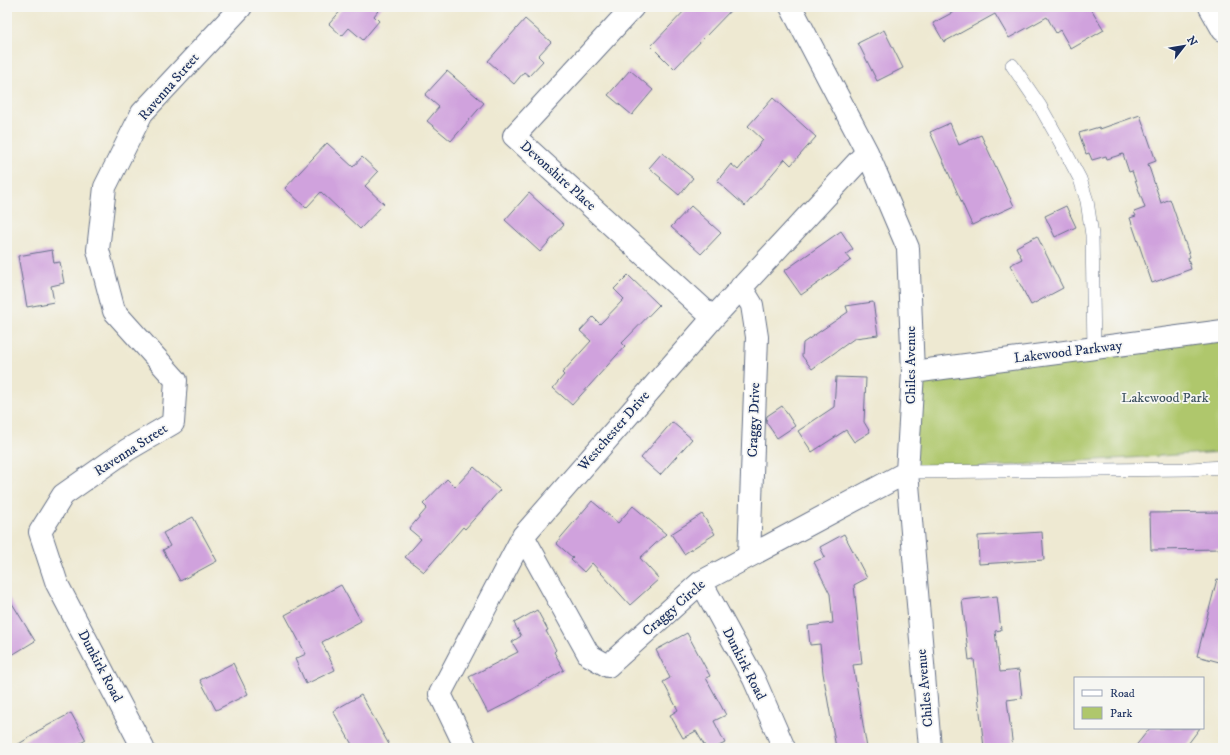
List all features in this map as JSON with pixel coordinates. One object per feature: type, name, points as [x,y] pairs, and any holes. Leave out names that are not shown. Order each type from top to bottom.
[{"type":"street","name":"Ravenna Street","points":[[57,584],[40,532],[63,495],[127,450],[173,423],[176,380],[114,311],[98,250],[105,187],[142,113],[241,7]]},
{"type":"street","name":"Devonshire Place","points":[[633,7],[514,136],[713,318]]},
{"type":"street","name":"Chiles Avenue","points":[[791,7],[867,152],[908,248],[913,372],[907,472],[930,748]]},
{"type":"street","points":[[1210,7],[1223,30]]},
{"type":"street","name":"Westchester Drive","points":[[466,748],[440,694],[523,536],[713,318],[867,152]]},
{"type":"street","name":"Craggy Drive","points":[[741,287],[752,305],[757,337],[749,556]]},
{"type":"street","name":"Lakewood Parkway","points":[[913,372],[1223,331]]},
{"type":"street","name":"Craggy Circle","points":[[523,536],[588,654],[608,666],[701,582],[907,472]]},
{"type":"street","name":"Dunkirk Road","points":[[701,582],[754,679],[784,748]]},
{"type":"street","name":"Dunkirk Road","points":[[57,584],[143,748]]},
{"type":"lane","points":[[1012,65],[1040,106],[1063,147],[1080,179],[1087,201],[1092,235],[1094,349]]},
{"type":"lane","points":[[907,472],[1190,469],[1223,467]]},
{"type":"green space","name":"Lakewood Park","points":[[1223,331],[1223,452],[907,472],[913,372]]},
{"type":"building","points":[[344,7],[381,7],[374,16],[379,21],[363,40],[349,28],[342,36],[329,24]]},
{"type":"building","points":[[688,7],[734,7],[674,69],[651,46]]},
{"type":"building","points":[[963,7],[1090,7],[1104,30],[1071,49],[1060,30],[1056,33],[1047,17],[1009,38],[995,14],[944,42],[933,23]]},
{"type":"building","points":[[525,19],[551,42],[538,56],[543,61],[529,76],[524,72],[514,84],[488,61]]},
{"type":"building","points":[[884,30],[903,68],[877,81],[858,43]]},
{"type":"building","points":[[630,70],[653,90],[632,115],[608,95]]},
{"type":"building","points":[[447,71],[484,103],[451,141],[427,121],[439,107],[425,95]]},
{"type":"building","points":[[773,98],[816,137],[791,165],[785,159],[745,206],[717,181],[731,164],[738,170],[763,140],[748,126]]},
{"type":"building","points":[[1140,115],[1156,161],[1148,164],[1161,203],[1170,199],[1190,257],[1188,258],[1191,269],[1152,283],[1130,218],[1136,216],[1134,212],[1145,208],[1132,171],[1129,172],[1123,154],[1107,159],[1106,156],[1092,160],[1089,153],[1086,154],[1079,133],[1099,127],[1100,129]]},
{"type":"building","points":[[950,123],[959,145],[981,135],[1014,206],[972,225],[930,132]]},
{"type":"building","points":[[327,143],[353,167],[362,157],[378,172],[365,186],[384,204],[360,229],[321,192],[306,208],[285,188]]},
{"type":"building","points":[[662,153],[693,178],[679,195],[649,168]]},
{"type":"building","points":[[529,193],[564,225],[540,252],[505,220]]},
{"type":"building","points":[[691,206],[721,233],[701,254],[671,227]]},
{"type":"building","points":[[1066,206],[1076,227],[1055,237],[1045,216]]},
{"type":"building","points":[[841,231],[853,249],[846,254],[851,260],[801,295],[784,271]]},
{"type":"building","points":[[1037,236],[1063,288],[1031,305],[1010,265],[1022,259],[1016,247]]},
{"type":"building","points":[[52,250],[54,263],[60,262],[64,283],[51,286],[54,302],[27,307],[18,256]]},
{"type":"building","points":[[628,275],[659,305],[622,343],[625,346],[572,405],[553,388],[564,375],[562,373],[591,341],[580,331],[593,317],[600,324],[624,299],[614,289]]},
{"type":"building","points":[[873,302],[878,335],[855,338],[812,369],[802,356],[803,343],[848,312],[846,306]]},
{"type":"building","points":[[836,377],[866,378],[864,422],[870,432],[854,442],[846,430],[812,452],[798,431],[834,407]]},
{"type":"building","points":[[782,406],[795,426],[777,438],[766,422],[767,416]]},
{"type":"building","points":[[672,422],[692,439],[660,475],[641,458]]},
{"type":"building","points":[[474,467],[500,490],[465,529],[463,527],[424,572],[405,557],[421,539],[409,529],[427,508],[423,504],[447,479],[455,487]]},
{"type":"building","points":[[592,501],[618,523],[633,506],[666,534],[640,558],[659,579],[630,605],[592,563],[584,572],[571,560],[573,558],[556,543]]},
{"type":"building","points":[[1223,512],[1223,549],[1151,550],[1150,513]]},
{"type":"building","points":[[702,514],[715,534],[684,554],[671,534]]},
{"type":"building","points":[[193,517],[217,561],[180,581],[163,550],[170,546],[163,533]]},
{"type":"building","points":[[1042,532],[1044,560],[979,564],[978,536]]},
{"type":"building","points":[[844,534],[867,578],[854,585],[862,664],[853,665],[867,748],[836,748],[823,673],[820,644],[810,645],[808,626],[833,623],[830,594],[814,562],[825,557],[820,547]]},
{"type":"building","points":[[1217,579],[1223,580],[1223,663],[1197,656]]},
{"type":"building","points":[[341,585],[361,621],[322,642],[335,670],[306,684],[295,659],[306,654],[285,615]]},
{"type":"building","points":[[7,595],[35,641],[7,658]]},
{"type":"building","points":[[997,596],[1001,630],[995,631],[1000,672],[1019,670],[1022,698],[1007,700],[1013,748],[984,748],[974,659],[969,660],[962,600]]},
{"type":"building","points":[[537,610],[548,630],[546,631],[556,650],[554,652],[564,670],[488,713],[469,677],[518,652],[512,642],[521,636],[514,623]]},
{"type":"building","points":[[687,633],[710,676],[706,678],[726,715],[714,721],[725,743],[715,748],[706,748],[696,731],[683,738],[670,715],[678,710],[663,682],[670,678],[656,650]]},
{"type":"building","points":[[233,663],[248,694],[216,710],[200,680]]},
{"type":"building","points":[[361,695],[391,748],[354,748],[333,711]]},
{"type":"building","points":[[71,713],[86,740],[72,748],[12,748],[37,733],[36,732]]},
{"type":"building","points":[[1149,729],[1199,729],[1185,748],[1134,748]]}]
